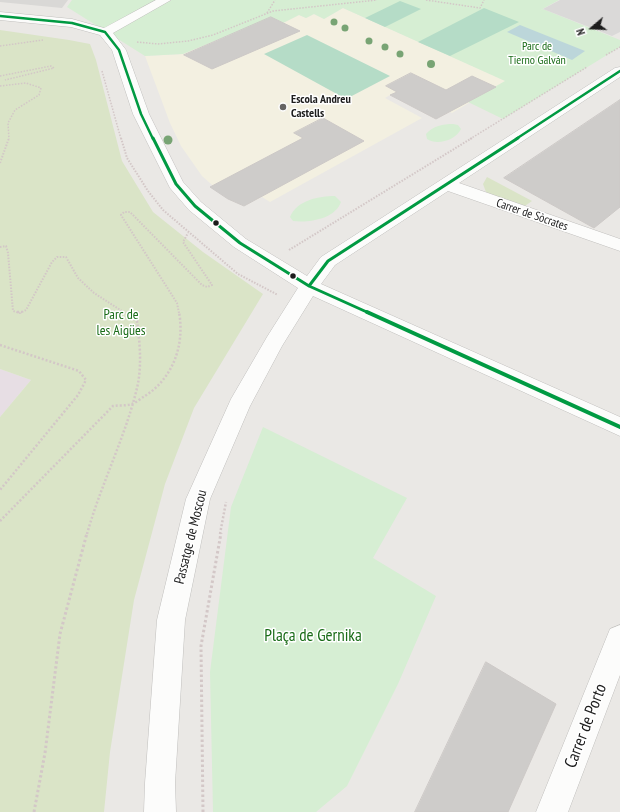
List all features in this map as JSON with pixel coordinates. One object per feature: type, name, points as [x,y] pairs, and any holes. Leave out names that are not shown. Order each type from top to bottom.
[{"type":"street","points":[[110,38],[165,0]]},
{"type":"street","points":[[2,16],[13,4]]},
{"type":"street","points":[[2,16],[72,23],[110,38],[120,50],[141,114],[176,184],[194,206],[240,243],[270,262],[303,296],[620,427]]},
{"type":"street","name":"Passatge de Moscou","points":[[160,812],[160,783],[171,620],[198,500],[239,405],[274,342],[303,296],[328,261],[444,184],[620,71]]},
{"type":"street","name":"Carrer de Sòcrates","points":[[444,184],[617,240]]},
{"type":"street","name":"Carrer de Porto","points":[[552,812],[620,639]]},
{"type":"path","points":[[266,13],[275,0]]},
{"type":"path","points":[[110,38],[158,44],[188,41],[213,35],[273,11],[377,0]]},
{"type":"path","points":[[426,0],[480,8],[484,0]]},
{"type":"path","points":[[0,46],[50,39]]},
{"type":"path","points":[[600,59],[620,47]]},
{"type":"path","points":[[100,64],[127,158],[148,191],[163,210],[188,233],[238,274],[245,278],[303,296]]},
{"type":"path","points":[[0,76],[42,67],[51,66],[54,68],[51,70],[5,80]]},
{"type":"path","points":[[245,278],[587,67]]},
{"type":"path","points":[[0,86],[23,82],[34,83],[41,88],[39,95],[15,110],[8,123],[8,138],[0,163]]},
{"type":"path","points":[[0,520],[113,406],[132,404],[154,390],[170,371],[180,347],[181,323],[177,303],[159,278],[121,215],[124,212],[130,212],[202,285],[207,287],[212,285],[183,242],[188,233]]},
{"type":"path","points":[[0,247],[6,246],[8,253],[13,311],[20,313],[26,310],[52,262],[57,257],[66,257],[78,278],[94,293],[137,321],[140,346],[137,387],[124,432],[89,527],[60,634],[44,753],[34,812]]},
{"type":"path","points":[[0,345],[79,371],[86,380],[78,395],[0,490]]},
{"type":"path","points":[[203,812],[201,646],[226,501]]},
{"type":"shaded area","points":[[0,0],[68,0],[62,8],[0,2]]},
{"type":"shaded area","points":[[560,0],[620,0],[620,32],[612,36],[543,9]]},
{"type":"shaded area","name":"Escola Andreu Castells","points":[[343,8],[506,81],[452,113],[450,112],[436,119],[390,95],[385,98],[422,118],[270,202],[262,197],[244,206],[228,199],[202,176],[181,146],[170,123],[145,56],[183,54],[271,17],[283,23],[299,15],[306,18],[314,14],[324,19]]},
{"type":"shaded area","points":[[0,369],[31,380],[0,417]]},
{"type":"green space","name":"Parc de Tierno Galván","points":[[72,0],[559,0],[539,11],[543,9],[620,40],[620,47],[503,119],[468,102],[505,81],[343,8],[324,19],[314,14],[306,18],[299,15],[283,23],[271,18],[183,54],[145,56],[67,7]]},
{"type":"green space","points":[[400,1],[421,9],[385,27],[365,18]]},
{"type":"green space","points":[[484,8],[519,22],[450,56],[418,42]]},
{"type":"green space","name":"Parc de les Aigües","points":[[0,30],[90,44],[96,60],[122,161],[153,212],[203,252],[263,294],[194,408],[165,484],[134,600],[110,752],[104,812],[0,812],[0,417],[31,380],[0,369]]},
{"type":"green space","points":[[307,35],[390,76],[346,99],[264,54]]},
{"type":"green space","points":[[453,124],[458,125],[461,129],[459,133],[451,139],[436,142],[427,139],[426,134],[435,127]]},
{"type":"green space","points":[[487,177],[532,201],[522,208],[505,203],[486,192],[483,184]]},
{"type":"green space","points":[[335,196],[341,202],[338,208],[321,219],[293,221],[290,217],[293,211],[309,200]]},
{"type":"green space","name":"Plaça de Gernika","points":[[263,427],[407,498],[373,558],[436,596],[398,684],[347,786],[316,812],[213,812],[210,672],[231,507]]},
{"type":"water","points":[[520,25],[585,51],[572,60],[507,32]]},
{"type":"building","points":[[271,17],[300,31],[212,69],[184,55]]},
{"type":"building","points":[[411,73],[446,90],[472,76],[496,87],[436,119],[390,95],[397,92],[386,86]]},
{"type":"building","points":[[620,100],[620,207],[594,228],[504,178]]},
{"type":"building","points":[[323,118],[364,141],[244,206],[228,199],[210,187],[303,138],[294,133]]},
{"type":"building","points":[[486,662],[556,704],[508,812],[415,812]]},
{"type":"transit line","points":[[0,16],[72,23],[105,32]]},
{"type":"transit line","points":[[105,32],[119,50],[141,114],[176,184],[195,206],[240,243],[309,286],[620,427]]},
{"type":"transit line","points":[[309,286],[328,261],[620,71]]},
{"type":"place","name":"Escola Andreu Castells","points":[[283,107]]}]
